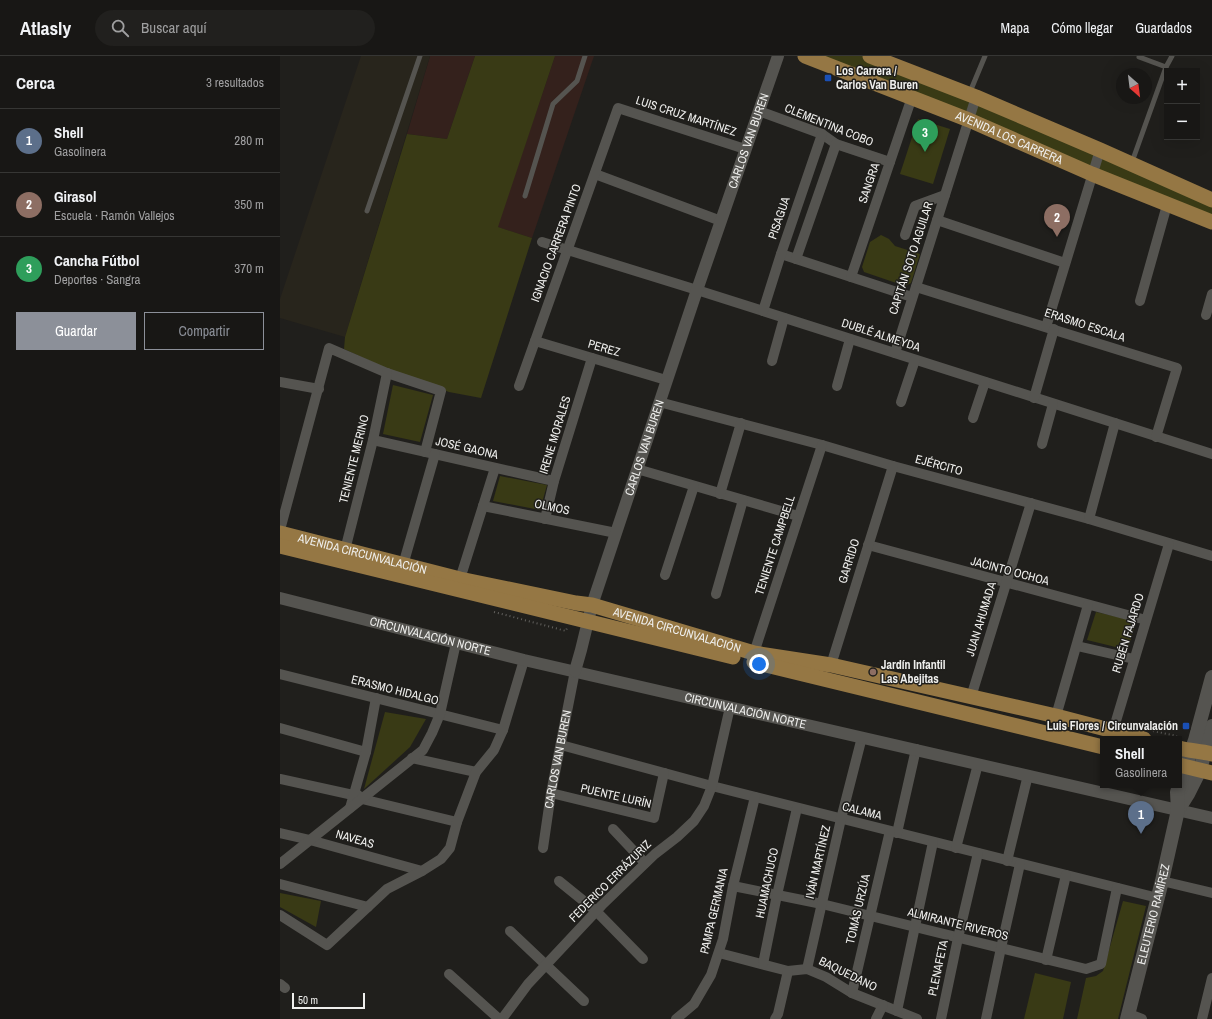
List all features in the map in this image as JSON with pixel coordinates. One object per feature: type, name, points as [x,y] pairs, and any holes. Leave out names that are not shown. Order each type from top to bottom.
[{"type":"main road","name":"AVENIDA LOS CARRERA","points":[[805,56],[969,120],[1092,174],[1212,222]]},
{"type":"main road","name":"AVENIDA LOS CARRERA","points":[[870,56],[973,96],[1212,200]]},
{"type":"main road","name":"AVENIDA CIRCUNVALACIÓN","points":[[280,533],[460,580],[592,605],[754,653],[831,665],[1056,716],[1132,736]]},
{"type":"main road","name":"AVENIDA CIRCUNVALACIÓN","points":[[280,546],[1100,746]]},
{"type":"main road","points":[[1197,751],[1195,740],[1212,677]]},
{"type":"main road","points":[[1197,751],[1212,726]]},
{"type":"main road","name":"ELEUTERIO RAMÍREZ","points":[[1182,785],[1194,769],[1197,751]]},
{"type":"main road","name":"ELEUTERIO RAMÍREZ","points":[[1132,1017],[1178,810],[1177,792],[1180,788]]},
{"type":"street","name":"CARLOS VAN BUREN","points":[[543,848],[575,671],[592,605],[696,290],[778,56]]},
{"type":"street","name":"CAPITÁN SOTO AGUILAR","points":[[895,353],[969,120],[973,96]]},
{"type":"street","name":"SANGRA","points":[[851,277],[912,97]]},
{"type":"street","name":"LUIS CRUZ MARTÍNEZ","points":[[618,108],[746,149]]},
{"type":"street","name":"IGNACIO CARRERA PINTO","points":[[519,386],[618,108]]},
{"type":"street","name":"CLEMENTINA COBO","points":[[759,111],[822,134],[836,144],[890,162]]},
{"type":"street","name":"PISAGUA","points":[[763,311],[780,254],[822,134]]},
{"type":"street","points":[[796,259],[836,144]]},
{"type":"street","points":[[1034,398],[1065,263],[1100,150]]},
{"type":"street","points":[[595,174],[721,221]]},
{"type":"street","name":"CAPITÁN SOTO AGUILAR","points":[[905,236],[916,206],[945,195]]},
{"type":"street","points":[[1140,301],[1167,205]]},
{"type":"street","points":[[937,220],[1065,263]]},
{"type":"street","name":"DUBLÉ ALMEYDA","points":[[542,242],[1212,454]]},
{"type":"street","points":[[780,254],[912,297]]},
{"type":"street","name":"ERASMO ESCALA","points":[[916,287],[1178,368],[1156,437]]},
{"type":"street","points":[[1206,315],[1212,294]]},
{"type":"street","points":[[772,361],[784,318]]},
{"type":"street","points":[[837,386],[850,339]]},
{"type":"street","name":"PEREZ","points":[[535,342],[666,380]]},
{"type":"street","points":[[280,530],[319,390],[329,348],[387,373],[441,391],[430,453],[403,565]]},
{"type":"street","name":"IRENE MORALES","points":[[545,519],[554,481],[592,358]]},
{"type":"street","points":[[902,402],[915,360]]},
{"type":"street","name":"TENIENTE MERINO","points":[[345,550],[373,440],[387,373]]},
{"type":"street","points":[[280,382],[319,390]]},
{"type":"street","points":[[973,418],[985,382]]},
{"type":"street","name":"EJÉRCITO","points":[[659,402],[822,445],[892,466],[1089,519],[1212,556]]},
{"type":"street","points":[[1042,444],[1053,404]]},
{"type":"street","points":[[720,494],[741,423]]},
{"type":"street","points":[[1089,519],[1115,423]]},
{"type":"street","name":"JOSÉ GAONA","points":[[373,440],[554,481]]},
{"type":"street","name":"TENIENTE CAMPBELL","points":[[754,653],[822,445]]},
{"type":"street","name":"GARRIDO","points":[[831,665],[892,466]]},
{"type":"street","points":[[460,580],[484,506],[494,468]]},
{"type":"street","points":[[637,469],[798,516]]},
{"type":"street","points":[[665,575],[694,486]]},
{"type":"street","points":[[716,594],[743,500]]},
{"type":"street","name":"JUAN AHUMADA","points":[[971,697],[1031,503]]},
{"type":"street","name":"OLMOS","points":[[484,506],[616,533]]},
{"type":"street","name":"RUBÉN FAJARDO","points":[[1112,731],[1169,544]]},
{"type":"street","name":"JACINTO OCHOA","points":[[868,545],[1146,620]]},
{"type":"street","name":"CIRCUNVALACIÓN NORTE","points":[[280,598],[524,660],[1212,818]]},
{"type":"street","points":[[1056,716],[1088,605]]},
{"type":"street","points":[[280,864],[350,808],[361,796],[423,750],[440,714],[456,643]]},
{"type":"street","points":[[1077,646],[1134,659]]},
{"type":"street","points":[[280,916],[327,945],[387,889],[422,872],[441,859],[450,848],[457,822],[476,772],[494,750],[504,730],[524,660]]},
{"type":"street","name":"ERASMO HIDALGO","points":[[280,674],[504,730]]},
{"type":"street","points":[[361,796],[366,752],[376,698]]},
{"type":"street","name":"FEDERICO ERRÁZURIZ","points":[[500,1019],[528,984],[596,911],[645,863],[694,821],[704,806],[712,786],[730,707]]},
{"type":"street","points":[[280,728],[366,752]]},
{"type":"street","name":"IVÁN MARTÍNEZ","points":[[807,969],[841,819],[862,737]]},
{"type":"street","name":"CALAMA","points":[[561,745],[797,808],[1158,898]]},
{"type":"street","name":"TOMÁS URZÚA","points":[[852,993],[870,916],[916,749]]},
{"type":"street","points":[[412,758],[476,772]]},
{"type":"street","points":[[956,848],[978,764]]},
{"type":"street","name":"PUENTE LURÍN","points":[[552,793],[654,818],[664,773]]},
{"type":"street","points":[[1007,860],[1028,775]]},
{"type":"street","points":[[280,779],[361,796],[457,822]]},
{"type":"street","name":"PAMPA GERMANIA","points":[[676,1019],[694,1004],[711,975],[723,939],[733,886],[755,797]]},
{"type":"street","name":"HUAMACHUCO","points":[[762,964],[797,808]]},
{"type":"street","points":[[613,829],[645,863]]},
{"type":"street","name":"NAVEAS","points":[[280,832],[422,872]]},
{"type":"street","points":[[897,1011],[933,842]]},
{"type":"street","name":"PLENAFETA","points":[[941,1019],[978,853]]},
{"type":"street","points":[[986,1019],[1020,864]]},
{"type":"street","points":[[1046,960],[1066,875]]},
{"type":"street","points":[[560,881],[596,911],[643,959]]},
{"type":"street","points":[[1162,881],[1212,893]]},
{"type":"street","points":[[280,884],[368,907]]},
{"type":"street","name":"ALMIRANTE RIVEROS","points":[[733,886],[822,904],[1086,969],[1101,964],[1117,888]]},
{"type":"street","points":[[510,931],[584,1001]]},
{"type":"street","name":"BAQUEDANO","points":[[718,953],[788,971],[807,969],[826,976],[852,993],[917,1019]]},
{"type":"street","points":[[775,1019],[778,1014],[788,971]]},
{"type":"street","points":[[449,974],[500,1019]]},
{"type":"street","points":[[1202,1019],[1212,978]]},
{"type":"street","points":[[876,1019],[883,1005]]},
{"type":"lane","points":[[367,211],[420,56]]},
{"type":"lane","points":[[525,196],[554,104],[577,81],[585,56]]},
{"type":"lane","points":[[973,96],[985,56]]},
{"type":"lane","points":[[1131,164],[1166,67],[1172,56]]},
{"type":"lane","points":[[1139,58],[1166,67]]},
{"type":"shaded area","points":[[361,56],[430,56],[345,337],[280,318],[280,299]]},
{"type":"shaded area","points":[[430,56],[475,56],[447,139],[407,134]]},
{"type":"shaded area","points":[[475,56],[555,56],[498,227],[532,238],[481,398],[449,392],[392,371],[344,349],[345,337],[407,134],[447,139]]},
{"type":"shaded area","points":[[555,56],[594,56],[532,238],[497,227]]},
{"type":"shaded area","points":[[811,56],[862,56],[975,100],[1212,203],[1212,219]]},
{"type":"shaded area","points":[[918,119],[950,129],[933,184],[900,174]]},
{"type":"shaded area","points":[[881,235],[889,239],[895,246],[920,254],[911,283],[905,286],[864,272],[862,267],[870,242]]},
{"type":"shaded area","points":[[393,385],[433,395],[420,442],[383,434]]},
{"type":"shaded area","points":[[500,476],[547,485],[540,510],[493,501]]},
{"type":"shaded area","points":[[1096,612],[1136,621],[1128,650],[1087,640]]},
{"type":"shaded area","points":[[385,712],[426,719],[410,747],[364,789]]},
{"type":"shaded area","points":[[280,893],[321,901],[316,927],[280,907]]},
{"type":"shaded area","points":[[1123,901],[1146,906],[1118,1019],[1077,1019],[1086,978],[1096,976],[1103,971]]},
{"type":"shaded area","points":[[1035,973],[1071,982],[1063,1019],[1024,1019]]},
{"type":"place","name":"Los Carrera / Carlos Van Buren","points":[[828,78]]},
{"type":"place","name":"Cancha Fútbol","points":[[925,152]]},
{"type":"place","name":"Girasol","points":[[1057,237]]},
{"type":"place","name":"Jardín Infantil Las Abejitas","points":[[873,672]]},
{"type":"place","name":"Luis Flores / Circunvalación","points":[[1186,726]]},
{"type":"place","name":"Shell","points":[[1141,834]]}]
